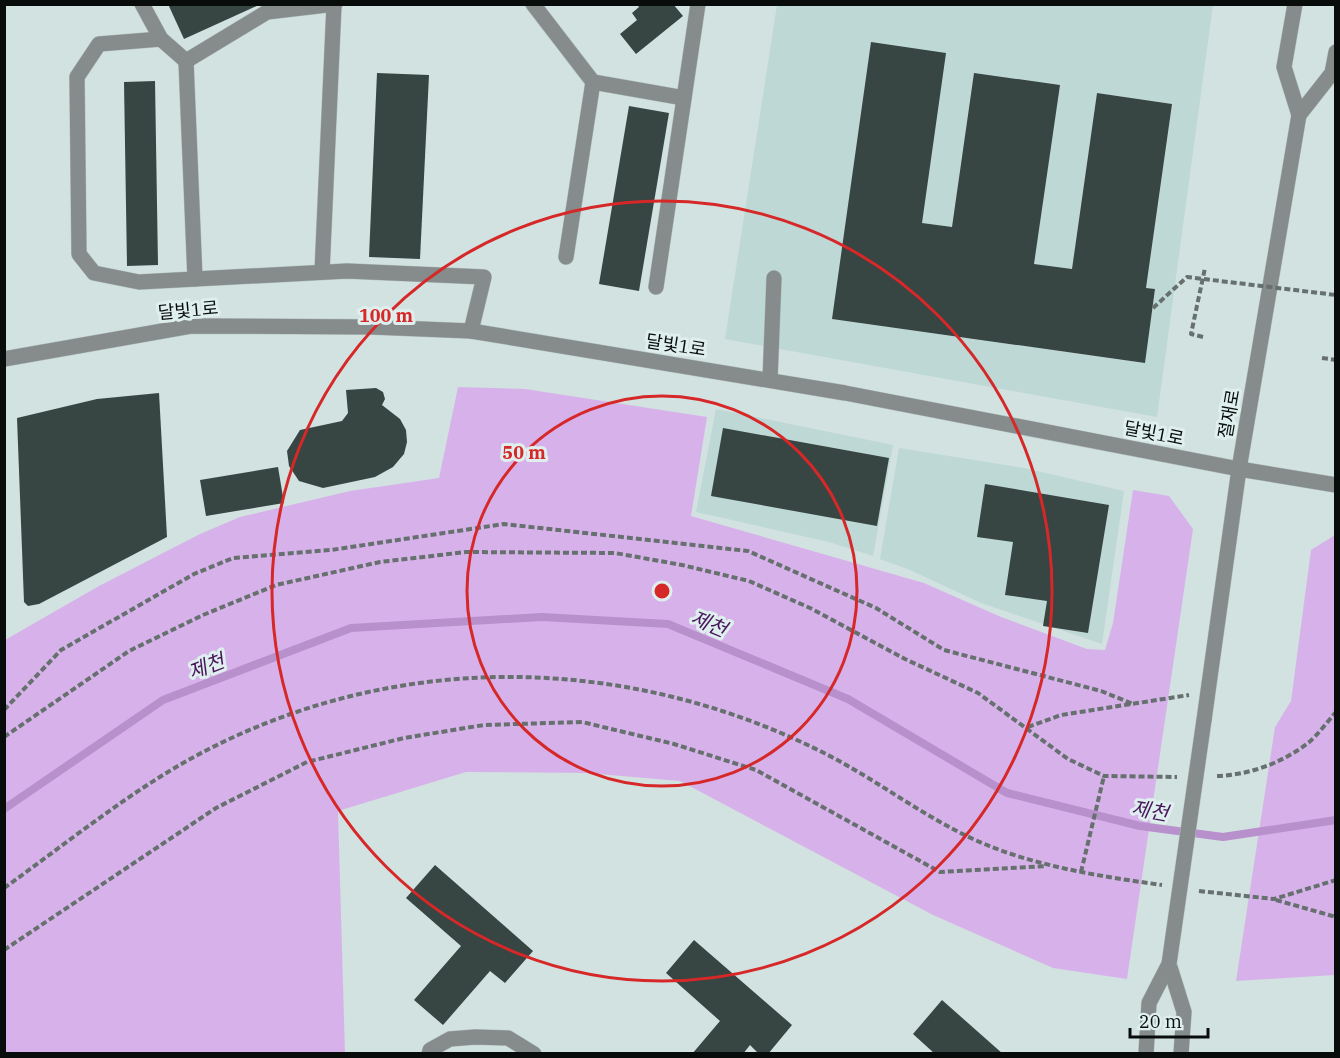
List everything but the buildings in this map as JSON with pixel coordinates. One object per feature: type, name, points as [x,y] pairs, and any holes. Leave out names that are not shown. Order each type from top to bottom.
[{"type":"street","points":[[142,4],[161,39],[186,61],[195,279]]},
{"type":"street","points":[[186,61],[267,12],[289,7],[335,4],[322,272]]},
{"type":"street","points":[[533,4],[593,82],[684,98]]},
{"type":"street","points":[[656,287],[698,4]]},
{"type":"street","name":"절재로","points":[[1169,964],[1239,469],[1299,115],[1284,67],[1295,4]]},
{"type":"street","points":[[161,39],[99,44],[77,77],[79,254],[94,273],[139,282],[347,271],[484,277],[471,331]]},
{"type":"street","name":"절재로","points":[[1299,115],[1332,73],[1335,52]]},
{"type":"street","points":[[566,257],[593,82]]},
{"type":"street","points":[[770,380],[774,278]]},
{"type":"street","name":"달빛1로","points":[[4,359],[191,326],[372,327],[471,331],[770,380],[1239,469],[1335,485]]},
{"type":"street","points":[[1146,1053],[1149,1003],[1169,964]]},
{"type":"street","points":[[1169,964],[1184,1012],[1181,1053]]},
{"type":"street","points":[[429,1053],[430,1050],[450,1039],[475,1037],[508,1038],[534,1053]]},
{"type":"path","points":[[1203,337],[1191,334],[1205,268]]},
{"type":"path","points":[[1153,308],[1187,277],[1335,295]]},
{"type":"path","points":[[1322,358],[1335,360]]},
{"type":"path","points":[[4,710],[61,650],[194,574],[232,558],[331,550],[504,524],[748,551],[876,608],[944,651],[1101,691],[1133,704]]},
{"type":"path","points":[[4,736],[129,651],[203,615],[276,585],[380,562],[466,552],[615,553],[682,565],[749,581],[810,608],[905,659],[978,693],[1028,727],[1068,759],[1104,776],[1178,777]]},
{"type":"path","points":[[4,888],[136,794],[206,751],[269,722],[347,696],[418,684],[495,678],[562,678],[621,684],[743,717],[822,751],[973,839],[1050,866],[1172,887]]},
{"type":"path","points":[[1028,727],[1061,715],[1207,693]]},
{"type":"path","points":[[1214,776],[1252,772],[1280,760],[1309,743],[1335,712]]},
{"type":"path","points":[[4,950],[216,808],[307,762],[404,738],[484,725],[582,722],[674,744],[746,767],[940,872],[1050,866]]},
{"type":"path","points":[[1081,872],[1104,776]]},
{"type":"path","points":[[1275,900],[1335,880]]},
{"type":"path","points":[[1195,890],[1275,900],[1335,917]]},
{"type":"shaded area","points":[[777,5],[1213,5],[1157,417],[725,339]],"holes":[[[1059,85],[1034,264],[1072,269],[1097,93],[1172,104],[1146,288],[1155,289],[1145,363],[832,319],[922,223],[952,227]]]},
{"type":"shaded area","points":[[458,387],[525,389],[707,417],[691,516],[924,583],[1001,617],[1087,649],[1105,650],[1113,623],[1133,490],[1169,496],[1193,529],[1127,979],[1053,968],[933,915],[680,781],[586,773],[466,772],[338,811],[345,1053],[5,1053],[5,640],[99,586],[200,534],[240,517],[350,491],[439,478]]},
{"type":"shaded area","points":[[716,409],[893,445],[873,556],[829,542],[696,512]]},
{"type":"shaded area","points":[[899,448],[1024,468],[1124,491],[1102,644],[981,603],[910,570],[880,559]]},
{"type":"shaded area","points":[[1335,535],[1335,975],[1236,981],[1275,727],[1291,701],[1311,550]]},
{"type":"waterway","name":"제천","points":[[4,809],[163,700],[351,628],[542,617],[668,624],[848,699],[1007,793],[1140,826],[1223,837],[1336,820]]}]
